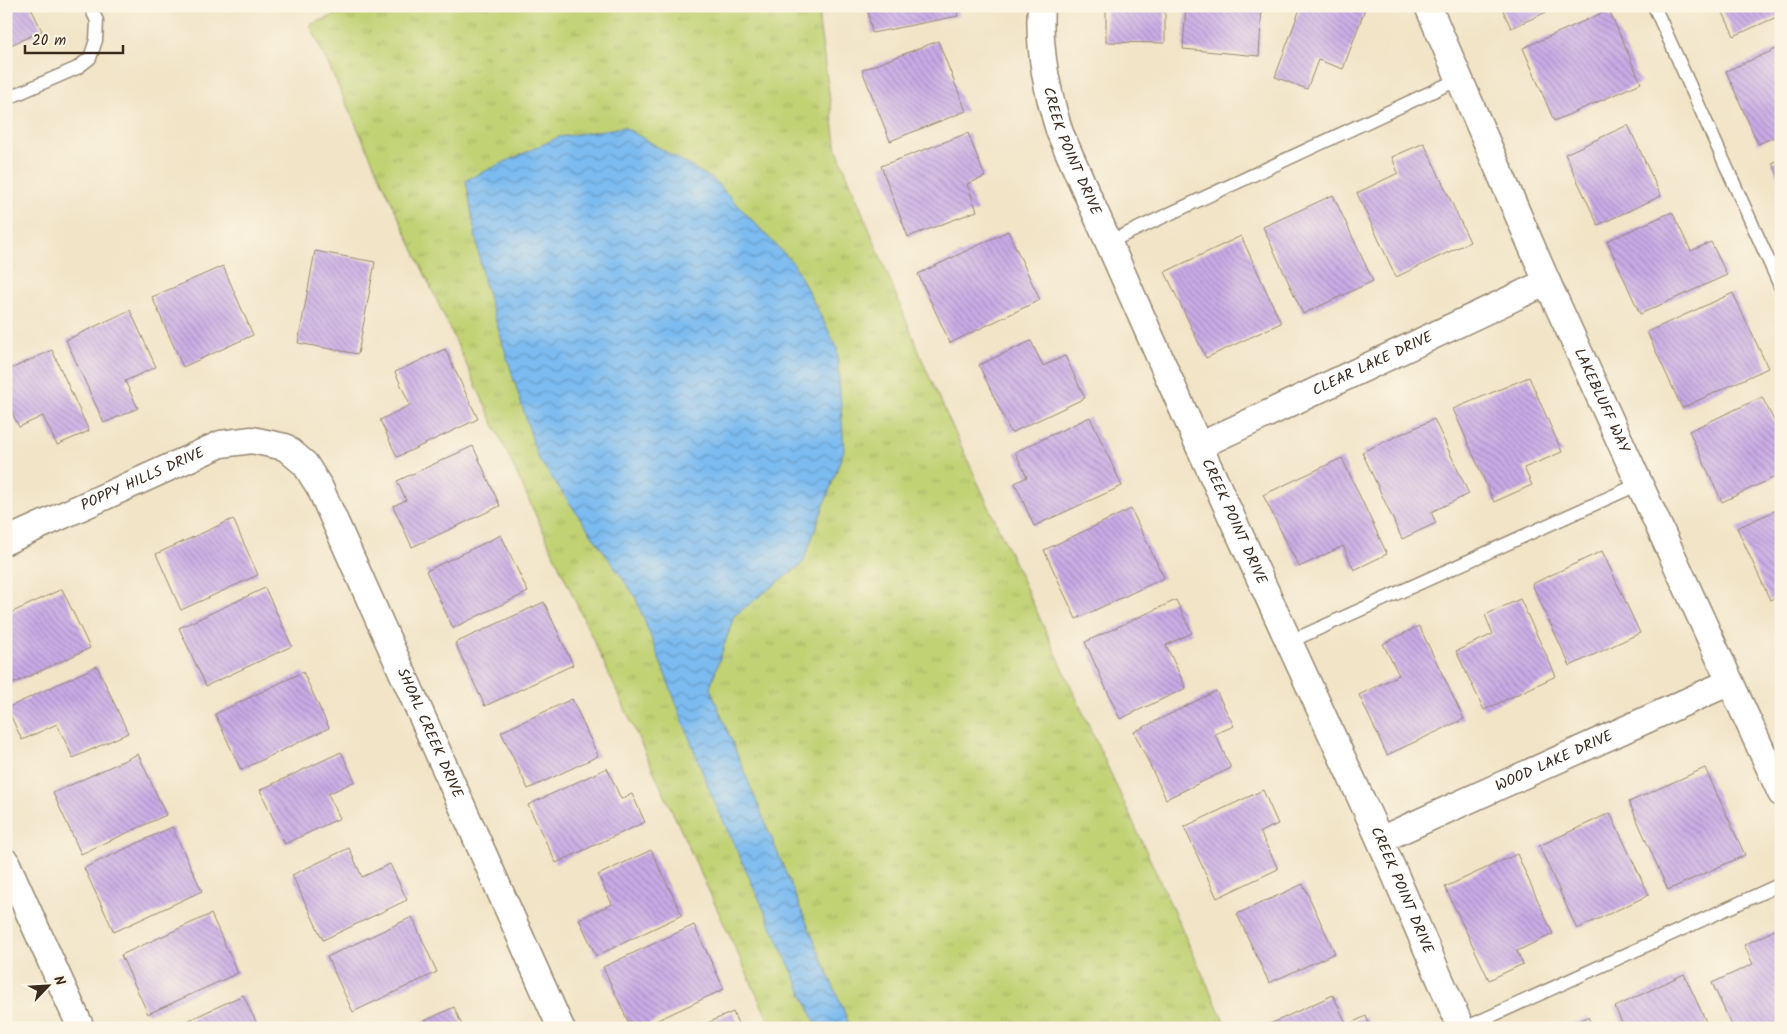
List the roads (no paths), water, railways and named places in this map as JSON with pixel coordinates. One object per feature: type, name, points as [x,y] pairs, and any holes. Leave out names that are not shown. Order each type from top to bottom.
[{"type":"street","name":"CREEK POINT DRIVE","points":[[1041,6],[1040,28],[1049,97],[1060,133],[1199,446],[1380,840],[1461,1028]]},
{"type":"street","name":"LAKEBLUFF WAY","points":[[1428,6],[1547,282],[1781,793]]},
{"type":"street","name":"CLEAR LAKE DRIVE","points":[[1199,446],[1547,282]]},
{"type":"street","name":"POPPY HILLS DRIVE","points":[[6,541],[222,444],[252,440],[284,447]]},
{"type":"street","name":"SHOAL CREEK DRIVE","points":[[284,447],[305,464],[320,488],[561,1028]]},
{"type":"street","name":"WOOD LAKE DRIVE","points":[[1380,840],[1730,682]]},
{"type":"street","points":[[6,862],[81,1028]]},
{"type":"lane","points":[[6,99],[77,68],[90,58],[96,40],[97,21],[90,6]]},
{"type":"lane","points":[[1654,6],[1781,288]]},
{"type":"lane","points":[[1109,242],[1459,79]]},
{"type":"lane","points":[[1289,642],[1639,484]]},
{"type":"lane","points":[[1465,1028],[1781,884]]},
{"type":"water","points":[[624,127],[714,180],[794,264],[837,347],[844,450],[803,563],[734,616],[710,688],[851,1028],[818,1028],[711,794],[635,596],[538,458],[483,279],[466,180],[559,137]]}]
